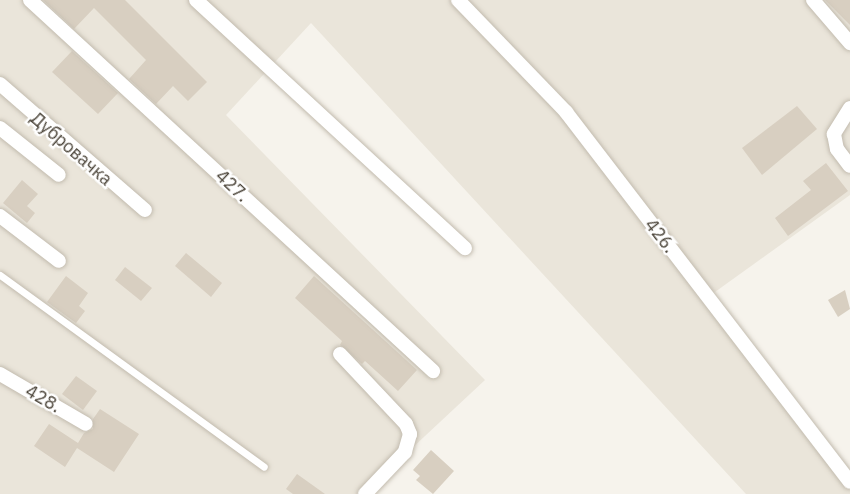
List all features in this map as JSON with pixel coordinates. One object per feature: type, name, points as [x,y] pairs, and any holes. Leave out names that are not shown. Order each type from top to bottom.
[{"type":"street","name":"427.","points":[[30,0],[433,371]]},
{"type":"street","points":[[195,0],[465,248]]},
{"type":"street","name":"426.","points":[[458,0],[566,112],[850,482]]},
{"type":"street","points":[[813,0],[850,43]]},
{"type":"street","name":"Дубровачка","points":[[0,84],[145,210]]},
{"type":"street","points":[[850,108],[834,134],[837,149],[850,166]]},
{"type":"street","name":"Дубровачка","points":[[0,128],[59,175]]},
{"type":"street","points":[[0,216],[59,261]]},
{"type":"street","points":[[340,354],[406,424],[410,434],[405,452],[366,494]]},
{"type":"street","name":"428.","points":[[0,374],[86,424]]},
{"type":"lane","points":[[0,275],[264,467]]},
{"type":"shaded area","points":[[0,0],[850,0],[850,195],[708,297],[850,482],[850,494],[746,494],[311,23],[226,115],[485,380],[395,464],[369,494],[0,494]]},
{"type":"building","points":[[43,0],[125,0],[207,82],[188,101],[173,86],[156,104],[129,79],[146,60],[94,8],[74,29]]},
{"type":"building","points":[[825,0],[850,0],[850,25]]},
{"type":"building","points":[[72,51],[118,93],[98,114],[52,72]]},
{"type":"building","points":[[797,106],[817,129],[762,175],[742,148]]},
{"type":"building","points":[[826,163],[848,191],[788,236],[775,218],[811,190],[803,181]]},
{"type":"building","points":[[22,180],[38,194],[27,206],[35,213],[27,223],[3,203]]},
{"type":"building","points":[[186,253],[222,283],[211,297],[175,266]]},
{"type":"building","points":[[125,267],[152,288],[141,301],[115,280]]},
{"type":"building","points":[[66,276],[88,293],[79,306],[85,311],[76,323],[47,302]]},
{"type":"building","points":[[314,276],[417,370],[398,391],[365,361],[362,364],[340,345],[342,341],[295,298]]},
{"type":"building","points":[[845,290],[850,309],[838,317],[828,300]]},
{"type":"building","points":[[76,376],[97,391],[83,410],[62,394]]},
{"type":"building","points":[[100,409],[139,434],[114,472],[77,448],[65,467],[34,446],[49,424],[78,443],[84,433],[93,429],[93,419]]},
{"type":"building","points":[[431,450],[454,471],[433,494],[416,480],[420,476],[413,470]]},
{"type":"building","points":[[297,474],[325,494],[293,494],[286,489]]}]
